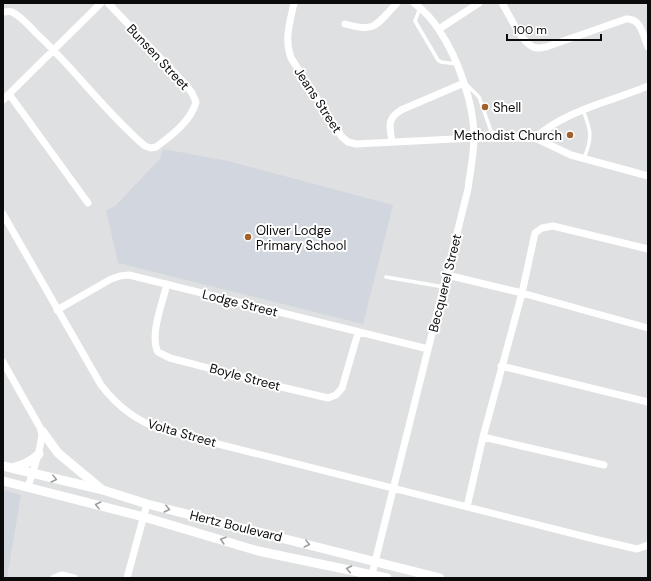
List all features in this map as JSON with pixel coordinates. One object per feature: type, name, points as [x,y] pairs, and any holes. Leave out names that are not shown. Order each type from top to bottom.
[{"type":"street","points":[[3,100],[102,3]]},
{"type":"street","name":"Bunsen Street","points":[[54,50],[114,117],[145,146],[151,148],[156,147],[166,140],[191,114],[195,108],[195,97],[175,73],[108,3]]},
{"type":"street","name":"Jeans Street","points":[[294,3],[287,41],[291,58],[344,139],[348,142],[392,142],[474,138],[535,138]]},
{"type":"street","points":[[345,24],[360,28],[374,26],[397,3]]},
{"type":"street","points":[[439,29],[479,3]]},
{"type":"street","points":[[502,3],[528,44],[536,48],[546,47],[626,19],[636,21],[640,26],[648,47]]},
{"type":"street","name":"Becquerel Street","points":[[372,574],[468,189],[474,138],[471,112],[464,83],[457,64],[439,29],[417,5]]},
{"type":"street","points":[[3,12],[11,12],[19,17],[54,50]]},
{"type":"street","points":[[392,142],[389,124],[390,119],[394,115],[401,110],[464,83]]},
{"type":"street","points":[[648,86],[583,110],[560,121],[535,138],[559,150],[648,176]]},
{"type":"street","points":[[9,94],[88,203]]},
{"type":"street","name":"Volta Street","points":[[3,214],[101,385],[114,401],[143,422],[163,430],[594,539],[637,549],[648,546]]},
{"type":"street","points":[[467,507],[482,437],[522,293],[535,233],[542,228],[553,226],[648,248]]},
{"type":"street","name":"Lodge Street","points":[[57,310],[110,280],[120,276],[129,275],[428,350]]},
{"type":"street","points":[[447,275],[522,293],[648,328]]},
{"type":"street","name":"Boyle Street","points":[[167,284],[156,326],[154,341],[158,352],[170,358],[277,386],[328,398],[336,395],[342,388],[358,333]]},
{"type":"street","points":[[3,362],[42,431],[58,453],[103,490]]},
{"type":"street","points":[[501,366],[648,402]]},
{"type":"street","points":[[28,487],[42,442],[42,431]]},
{"type":"street","points":[[482,437],[604,465]]},
{"type":"street","points":[[7,467],[28,463],[39,454]]},
{"type":"street","name":"Hertz Boulevard","points":[[7,467],[103,490],[147,504],[440,578]]},
{"type":"street","name":"Hertz Boulevard","points":[[3,481],[144,517],[258,551],[387,578]]},
{"type":"street","points":[[127,578],[147,504]]},
{"type":"street","points":[[54,578],[62,575],[74,578]]},
{"type":"lane","points":[[417,5],[414,21],[438,60],[443,63],[457,64]]},
{"type":"lane","points":[[464,83],[479,97],[491,132],[500,138]]},
{"type":"lane","points":[[583,110],[591,136],[590,145],[584,158]]},
{"type":"lane","points":[[386,277],[444,287]]},
{"type":"shaded area","name":"Oliver Lodge Primary School","points":[[163,149],[228,161],[393,205],[363,324],[118,263],[106,210],[115,206],[160,159]]},
{"type":"shaded area","points":[[3,490],[21,495],[7,578],[3,578]]},
{"type":"place","name":"Shell","points":[[485,107]]},
{"type":"place","name":"Methodist Church","points":[[570,135]]},
{"type":"place","name":"Oliver Lodge Primary School","points":[[248,237]]}]
